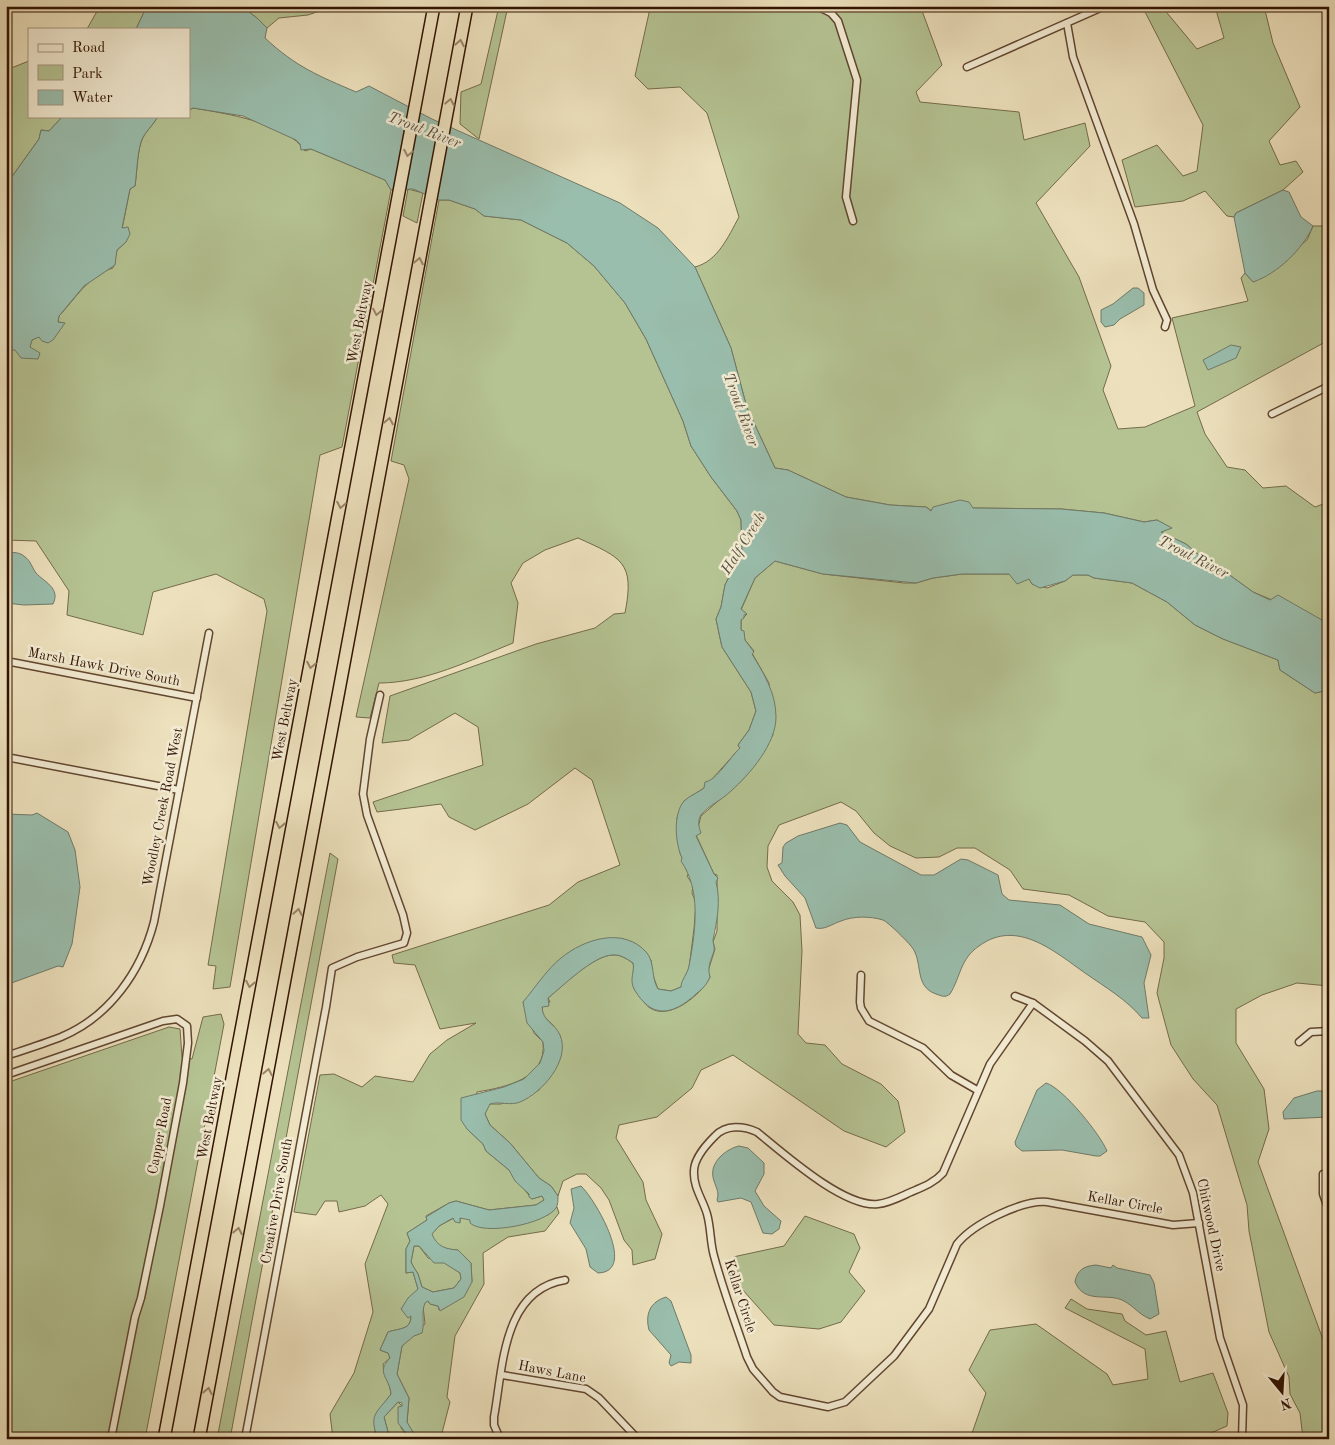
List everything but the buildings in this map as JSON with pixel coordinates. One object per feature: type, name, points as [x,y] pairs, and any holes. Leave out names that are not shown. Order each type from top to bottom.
[{"type":"highway","name":"West Beltway","points":[[164,1439],[434,6]]},
{"type":"highway","points":[[199,1439],[467,6]]},
{"type":"street","points":[[817,6],[831,13],[838,21],[857,80],[846,197],[853,220]]},
{"type":"street","points":[[967,67],[1105,6]]},
{"type":"street","points":[[1067,23],[1073,57],[1134,224],[1153,290],[1167,320],[1165,327]]},
{"type":"street","points":[[1272,414],[1329,386]]},
{"type":"street","name":"Woodley Creek Road West","points":[[6,1056],[61,1037],[76,1029],[104,1009],[129,981],[150,937],[209,633]]},
{"type":"street","name":"Marsh Hawk Drive South","points":[[6,661],[197,698]]},
{"type":"street","name":"Creative Drive South","points":[[245,1439],[332,968],[357,957],[404,943],[407,933],[403,915],[367,815],[363,794],[370,739],[380,696]]},
{"type":"street","points":[[6,757],[179,790]]},
{"type":"street","points":[[861,975],[861,1008],[869,1021],[923,1048],[951,1075],[977,1090]]},
{"type":"street","name":"Chitwood Drive","points":[[1015,996],[1033,1003],[1085,1041],[1108,1061],[1171,1142],[1190,1180],[1220,1338],[1243,1405],[1242,1439]]},
{"type":"street","name":"Kellar Circle","points":[[1033,1003],[1002,1045],[977,1090],[944,1173],[932,1183],[888,1202],[879,1204],[862,1202],[819,1182],[757,1132],[748,1128],[730,1128],[718,1133],[697,1159],[694,1169],[694,1180],[707,1213],[714,1255],[747,1357],[753,1369],[780,1397],[828,1407],[845,1402],[894,1356],[936,1297],[957,1244],[963,1236],[987,1219],[1040,1201],[1173,1225],[1199,1223]]},
{"type":"street","name":"Capper Road","points":[[6,1075],[162,1021],[177,1019],[187,1026],[188,1044],[183,1083],[160,1206],[141,1298],[135,1317],[111,1439]]},
{"type":"street","points":[[1299,1042],[1311,1032],[1329,1032]]},
{"type":"street","points":[[1322,1174],[1323,1194],[1329,1211]]},
{"type":"street","points":[[500,1439],[494,1426],[494,1418],[509,1332],[524,1304],[545,1286],[565,1280]]},
{"type":"street","name":"Haws Lane","points":[[502,1375],[586,1389],[599,1398],[638,1439]]},
{"type":"green space","points":[[100,6],[147,6],[136,28],[88,28]]},
{"type":"green space","points":[[241,6],[334,6],[308,15],[279,18],[267,28]]},
{"type":"green space","points":[[499,6],[508,6],[479,139],[460,124],[461,92],[481,84]]},
{"type":"green space","points":[[648,6],[922,6],[921,8],[942,65],[916,92],[920,102],[1019,112],[1024,140],[1085,123],[1090,146],[1036,203],[1079,277],[1111,366],[1103,390],[1118,429],[1145,427],[1195,406],[1172,318],[1248,301],[1241,278],[1245,273],[1253,282],[1307,240],[1313,226],[1329,226],[1329,340],[1197,412],[1205,434],[1227,467],[1245,470],[1263,488],[1286,486],[1315,507],[1329,502],[1329,624],[1253,592],[1213,563],[1200,556],[1186,544],[1160,532],[1171,528],[1157,520],[1144,522],[1104,513],[1061,509],[973,508],[932,511],[926,507],[890,505],[846,497],[788,470],[775,468],[747,408],[731,348],[695,267],[703,264],[716,254],[739,217],[707,113],[680,87],[648,89],[635,76],[649,13]]},
{"type":"green space","points":[[1142,6],[1165,6],[1163,8],[1197,49],[1224,38],[1216,10],[1219,6],[1264,6],[1273,43],[1300,107],[1269,141],[1280,165],[1296,161],[1303,172],[1283,190],[1236,213],[1234,217],[1227,216],[1205,191],[1183,201],[1135,207],[1122,160],[1157,145],[1183,176],[1197,171],[1203,125]]},
{"type":"green space","points":[[28,61],[28,118],[61,118],[49,131],[41,130],[39,139],[6,185],[6,70]]},
{"type":"green space","points":[[193,108],[238,116],[270,126],[297,141],[305,151],[311,149],[385,180],[391,190],[342,447],[320,455],[230,987],[213,989],[216,966],[208,965],[267,611],[264,599],[216,574],[153,592],[143,635],[67,615],[69,591],[36,541],[6,540],[6,341],[11,339],[29,347],[32,340],[64,323],[58,322],[59,316],[77,295],[97,276],[113,268],[117,250],[126,242],[122,229],[130,189],[135,186],[141,142],[157,118],[190,118],[190,110]]},
{"type":"green space","points":[[408,189],[423,193],[417,223],[403,216]]},
{"type":"green space","points":[[439,200],[449,200],[475,209],[484,216],[521,220],[567,243],[594,266],[625,303],[646,339],[683,421],[691,446],[711,477],[737,511],[741,520],[742,551],[725,585],[721,607],[716,619],[722,647],[751,692],[756,711],[749,730],[738,745],[740,748],[704,788],[684,801],[677,818],[680,853],[689,873],[687,876],[693,885],[692,893],[696,903],[689,968],[681,987],[671,991],[658,989],[652,973],[651,960],[622,938],[523,1002],[534,1033],[543,1042],[543,1055],[532,1073],[522,1079],[512,1084],[477,1092],[467,1129],[483,1144],[486,1151],[509,1170],[532,1199],[542,1196],[544,1200],[536,1205],[489,1210],[456,1201],[426,1216],[427,1220],[407,1233],[410,1241],[406,1249],[406,1273],[413,1272],[418,1289],[401,1309],[411,1315],[411,1320],[404,1328],[388,1332],[380,1350],[388,1353],[390,1358],[383,1364],[391,1394],[385,1402],[375,1431],[378,1439],[333,1439],[330,1414],[354,1373],[373,1312],[365,1264],[388,1204],[381,1195],[365,1206],[339,1212],[337,1201],[325,1201],[316,1215],[294,1212],[320,1075],[334,1074],[362,1087],[375,1076],[413,1082],[430,1054],[447,1040],[476,1023],[440,1029],[415,965],[394,963],[392,955],[549,905],[578,882],[620,865],[592,780],[575,768],[528,804],[475,830],[449,817],[441,804],[377,812],[373,802],[483,765],[478,727],[455,713],[409,740],[382,743],[390,696],[536,644],[595,628],[614,614],[625,613],[628,596],[626,572],[622,564],[605,551],[578,538],[545,550],[523,563],[511,583],[518,603],[513,643],[431,675],[396,682],[379,683],[370,718],[356,717],[409,479],[404,465],[391,461]]},
{"type":"green space","points":[[775,561],[823,574],[904,583],[916,583],[933,578],[962,574],[1009,574],[1029,579],[1032,584],[1047,588],[1065,581],[1073,575],[1088,575],[1094,578],[1132,583],[1167,602],[1195,625],[1223,639],[1278,660],[1280,670],[1315,693],[1329,690],[1329,986],[1297,983],[1262,995],[1236,1009],[1236,1043],[1264,1089],[1269,1129],[1258,1162],[1329,1356],[1329,1439],[1303,1439],[1300,1413],[1290,1394],[1289,1377],[1269,1332],[1249,1231],[1247,1205],[1217,1105],[1193,1079],[1171,1045],[1157,993],[1164,958],[1164,942],[1145,922],[1108,916],[1069,895],[1023,889],[1010,870],[975,848],[957,848],[939,857],[916,858],[890,846],[874,833],[856,811],[841,802],[779,825],[768,846],[767,867],[772,881],[793,902],[800,915],[802,951],[798,1034],[806,1043],[825,1045],[842,1064],[881,1084],[898,1101],[905,1132],[886,1147],[844,1131],[733,1055],[701,1070],[692,1088],[657,1117],[619,1125],[616,1138],[643,1182],[646,1200],[662,1234],[655,1259],[633,1265],[632,1250],[624,1240],[609,1200],[601,1188],[586,1174],[577,1174],[563,1181],[558,1196],[551,1186],[539,1178],[510,1143],[490,1125],[485,1114],[489,1104],[501,1104],[539,1090],[554,1026],[543,1016],[542,1006],[550,1002],[548,998],[587,966],[596,960],[612,955],[621,956],[633,963],[633,984],[635,990],[648,1007],[658,1011],[667,1011],[684,1004],[700,991],[710,977],[708,971],[715,949],[713,942],[717,931],[717,875],[714,874],[696,835],[701,816],[742,780],[773,735],[769,683],[752,653],[754,651],[745,640],[741,630],[741,620],[747,614],[741,610],[755,578]]},
{"type":"green space","points":[[330,853],[338,859],[230,1439],[217,1439]]},
{"type":"green space","points":[[221,1014],[224,1024],[145,1439],[6,1439],[6,1083],[169,1027],[180,1029],[182,1057],[192,1059],[203,1017]]},
{"type":"green space","points":[[557,1207],[559,1213],[545,1231],[508,1237],[483,1253],[484,1284],[455,1336],[447,1397],[450,1402],[442,1433],[444,1439],[417,1439],[407,1423],[409,1398],[397,1374],[402,1346],[425,1324],[423,1306],[425,1302],[428,1301],[430,1304],[438,1306],[439,1310],[472,1282],[471,1263],[458,1250],[439,1245],[431,1235],[439,1226],[454,1218],[460,1222],[460,1218],[548,1215]]},
{"type":"green space","points":[[805,1216],[854,1234],[860,1248],[849,1272],[865,1291],[841,1322],[819,1329],[774,1325],[742,1289],[733,1257],[784,1246]]},
{"type":"green space","points":[[414,1246],[419,1246],[428,1258],[444,1262],[460,1273],[461,1279],[454,1288],[433,1292],[422,1287],[418,1274],[411,1262]]},
{"type":"green space","points":[[1071,1299],[1087,1309],[1122,1314],[1125,1321],[1146,1335],[1166,1331],[1180,1382],[1213,1373],[1228,1413],[1227,1426],[1197,1439],[970,1439],[986,1393],[969,1370],[990,1330],[1036,1324],[1107,1374],[1113,1385],[1148,1379],[1145,1349],[1065,1308]]},
{"type":"green space","points":[[398,1402],[402,1406],[401,1428],[407,1439],[390,1439],[384,1417]]},
{"type":"water","points":[[147,6],[241,6],[267,28],[265,38],[308,70],[356,92],[369,86],[432,119],[620,203],[658,228],[695,267],[731,348],[747,408],[775,468],[788,470],[846,497],[890,505],[926,507],[931,511],[933,507],[960,500],[969,502],[973,508],[1061,509],[1104,513],[1144,522],[1157,520],[1172,528],[1161,532],[1186,544],[1200,556],[1213,563],[1253,592],[1270,600],[1278,595],[1329,624],[1329,690],[1315,693],[1280,670],[1278,660],[1223,639],[1195,625],[1167,602],[1132,583],[1094,578],[1088,575],[1073,575],[1065,581],[1040,588],[1032,584],[1029,579],[1017,584],[1009,574],[962,574],[933,578],[916,583],[823,574],[775,561],[755,578],[741,609],[747,614],[741,620],[741,630],[744,631],[745,640],[754,652],[752,654],[769,684],[774,700],[775,727],[767,748],[754,767],[727,794],[704,811],[699,820],[701,833],[696,836],[714,874],[718,878],[716,882],[718,911],[713,940],[714,950],[709,967],[710,977],[707,983],[687,1002],[670,1010],[662,1011],[647,1005],[634,989],[632,982],[633,963],[621,956],[612,955],[596,960],[578,972],[548,998],[549,1006],[542,1007],[544,1016],[560,1035],[562,1045],[558,1065],[545,1083],[528,1098],[516,1103],[490,1104],[485,1114],[490,1125],[510,1143],[539,1178],[551,1186],[558,1196],[557,1205],[550,1214],[528,1223],[488,1228],[477,1227],[470,1223],[470,1220],[460,1218],[460,1223],[455,1222],[453,1218],[439,1226],[432,1234],[439,1245],[458,1250],[471,1263],[472,1282],[464,1297],[440,1311],[438,1306],[430,1304],[428,1301],[425,1303],[422,1333],[414,1336],[402,1346],[397,1374],[409,1398],[407,1422],[417,1439],[407,1439],[406,1433],[398,1423],[398,1407],[402,1406],[402,1403],[398,1402],[384,1417],[390,1439],[378,1439],[374,1424],[378,1410],[391,1394],[383,1372],[390,1358],[388,1353],[380,1350],[388,1332],[404,1328],[411,1321],[411,1316],[408,1318],[401,1309],[408,1298],[418,1289],[413,1272],[406,1273],[406,1249],[410,1241],[407,1233],[427,1220],[426,1217],[449,1203],[456,1201],[489,1210],[536,1205],[544,1200],[542,1196],[532,1199],[529,1197],[529,1194],[515,1181],[509,1170],[486,1151],[483,1144],[467,1129],[461,1120],[461,1098],[504,1087],[524,1079],[540,1063],[544,1051],[543,1042],[527,1023],[523,1002],[551,968],[570,951],[581,945],[604,938],[627,940],[638,945],[647,953],[658,989],[671,991],[681,987],[688,969],[694,938],[695,911],[692,884],[681,861],[682,858],[678,845],[676,829],[678,813],[684,801],[704,788],[705,782],[719,773],[740,748],[738,745],[749,730],[756,711],[751,692],[722,647],[716,619],[721,607],[725,585],[742,551],[741,520],[737,511],[711,477],[691,446],[683,421],[646,339],[625,303],[594,266],[567,243],[521,220],[484,216],[475,209],[449,200],[439,200],[413,189],[391,190],[385,180],[311,149],[301,150],[300,144],[296,140],[243,116],[193,108],[190,110],[190,28],[136,28]],"holes":[[[414,1246],[419,1246],[434,1263],[444,1263],[460,1273],[461,1279],[454,1288],[433,1292],[422,1287],[418,1274],[411,1262]]]},
{"type":"water","points":[[61,118],[157,118],[141,142],[135,186],[130,189],[122,228],[128,227],[130,234],[126,242],[117,250],[115,265],[84,286],[59,316],[58,322],[65,323],[53,340],[48,343],[42,341],[39,337],[32,340],[30,347],[40,353],[38,359],[21,358],[15,350],[10,350],[11,340],[6,341],[6,185],[39,139],[41,130],[49,131]]},
{"type":"water","points":[[1283,190],[1289,192],[1301,217],[1313,226],[1309,235],[1288,260],[1271,273],[1253,282],[1245,273],[1234,217],[1236,213]]},
{"type":"water","points":[[1133,288],[1138,288],[1144,293],[1144,305],[1120,319],[1114,325],[1105,327],[1101,322],[1101,310],[1113,304]]},
{"type":"water","points":[[1231,345],[1241,347],[1236,358],[1208,370],[1203,360]]},
{"type":"water","points":[[6,553],[19,553],[27,559],[36,573],[53,590],[55,598],[53,604],[24,605],[6,603]]},
{"type":"water","points":[[37,813],[68,832],[75,850],[80,887],[72,944],[63,967],[58,966],[6,985],[6,814],[32,815]]},
{"type":"water","points":[[840,823],[847,825],[860,842],[921,875],[934,875],[961,859],[968,860],[998,875],[1002,894],[1009,900],[1060,905],[1089,924],[1142,937],[1151,955],[1144,983],[1149,1018],[1142,1018],[1122,999],[1061,956],[1035,941],[1021,937],[1007,935],[993,938],[979,946],[964,962],[950,994],[943,996],[929,990],[924,985],[915,952],[902,936],[883,920],[856,917],[816,928],[805,898],[785,876],[778,865],[782,863],[783,847],[786,843],[798,836]]},
{"type":"water","points":[[1046,1083],[1062,1093],[1071,1102],[1097,1134],[1107,1151],[1100,1156],[1096,1156],[1062,1150],[1022,1151],[1016,1146],[1015,1142],[1037,1090]]},
{"type":"water","points":[[1317,1091],[1329,1091],[1329,1117],[1284,1119],[1283,1112],[1294,1098]]},
{"type":"water","points":[[739,1146],[748,1148],[764,1163],[764,1174],[755,1191],[764,1206],[781,1221],[779,1229],[772,1234],[763,1233],[751,1202],[741,1198],[718,1202],[717,1200],[718,1191],[713,1177],[716,1161],[724,1153]]},
{"type":"water","points":[[581,1186],[603,1219],[614,1248],[614,1261],[609,1270],[598,1273],[590,1267],[586,1249],[570,1223],[574,1208],[571,1189]]},
{"type":"water","points":[[1096,1265],[1111,1268],[1113,1265],[1117,1268],[1150,1275],[1154,1283],[1159,1314],[1150,1319],[1124,1301],[1111,1297],[1091,1296],[1079,1289],[1075,1282],[1077,1274],[1088,1266]]},
{"type":"water","points":[[666,1297],[671,1301],[691,1355],[691,1363],[679,1362],[671,1366],[669,1363],[671,1355],[649,1330],[648,1314],[650,1309],[656,1302]]},
{"type":"water label","name":"Trout River","points":[[424,131]]},
{"type":"water label","name":"Trout River","points":[[740,410]]},
{"type":"water label","name":"Half Creek","points":[[744,544]]},
{"type":"water label","name":"Trout River","points":[[1193,558]]}]
